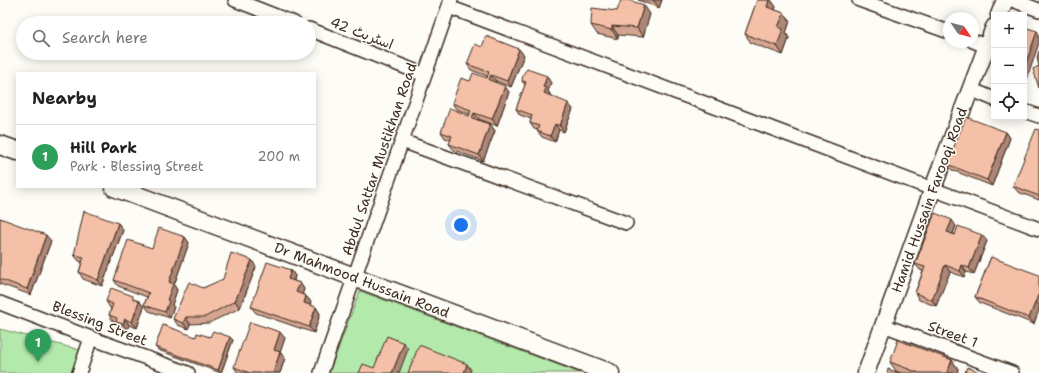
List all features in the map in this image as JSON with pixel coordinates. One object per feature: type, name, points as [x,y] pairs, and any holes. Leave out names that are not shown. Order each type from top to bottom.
[{"type":"main road","points":[[0,144],[16,151]]},
{"type":"main road","name":"Dr Mahmood Hussain Road","points":[[117,188],[610,373]]},
{"type":"street","points":[[235,0],[276,16]]},
{"type":"street","points":[[859,0],[943,30]]},
{"type":"street","points":[[1000,12],[1004,0]]},
{"type":"street","points":[[1012,0],[1039,10]]},
{"type":"street","points":[[450,3],[1039,228]]},
{"type":"street","name":"Abdul Sattar Mustikhan Road","points":[[321,373],[450,3]]},
{"type":"street","name":"Hamid Hussain Farooqi Road","points":[[866,373],[970,89],[980,43],[991,30]]},
{"type":"street","name":"اسٹریٹ 42","points":[[316,32],[425,75]]},
{"type":"street","points":[[970,89],[991,98]]},
{"type":"street","points":[[1027,111],[1039,116]]},
{"type":"street","points":[[402,141],[626,223]]},
{"type":"street","name":"Blessing Street","points":[[0,302],[91,338],[188,373]]},
{"type":"street","name":"Street 1","points":[[883,325],[1012,373]]},
{"type":"street","points":[[79,373],[91,338]]},
{"type":"green space","points":[[360,291],[580,373],[329,373]]},
{"type":"green space","points":[[0,329],[80,350],[71,373],[0,373]]},
{"type":"building","points":[[621,0],[628,0],[644,5],[637,28],[612,26],[612,30],[591,25],[592,8],[617,11]]},
{"type":"building","points":[[757,0],[769,0],[767,7],[784,13],[778,27],[783,29],[777,46],[745,34]]},
{"type":"building","points":[[1027,28],[1037,31],[1027,60]]},
{"type":"building","points":[[486,36],[519,49],[507,81],[491,75],[489,80],[505,86],[492,119],[474,113],[472,118],[490,124],[479,155],[449,144],[452,136],[441,132],[450,108],[469,116],[471,110],[452,103],[461,78],[470,81],[473,73],[487,78],[489,72],[467,64],[475,44],[482,47]]},
{"type":"building","points":[[1039,51],[1039,66],[1037,58]]},
{"type":"building","points":[[1039,66],[1039,88],[1033,69]]},
{"type":"building","points":[[527,69],[547,76],[543,87],[546,88],[544,93],[568,103],[560,126],[555,124],[550,136],[537,131],[539,126],[530,123],[532,115],[516,109],[526,82],[522,81],[523,74]]},
{"type":"building","points":[[966,117],[1006,132],[987,180],[947,164]]},
{"type":"building","points":[[1036,129],[1039,130],[1039,196],[1013,186]]},
{"type":"building","points":[[84,211],[118,223],[98,280],[79,272],[84,257],[74,255]]},
{"type":"building","points":[[935,213],[952,220],[947,232],[955,235],[958,226],[982,235],[969,268],[962,265],[960,271],[945,265],[932,300],[915,293],[925,267],[915,264]]},
{"type":"building","points":[[0,218],[46,235],[27,289],[0,279]]},
{"type":"building","points":[[159,228],[185,237],[169,282],[173,284],[167,300],[169,301],[165,312],[144,305],[149,293],[114,280],[128,240],[152,248]]},
{"type":"building","points":[[231,253],[252,260],[235,301],[205,317],[186,317],[183,323],[173,319],[189,282],[203,288],[223,279]]},
{"type":"building","points":[[991,257],[1039,275],[1039,293],[1029,318],[975,297]]},
{"type":"building","points":[[267,262],[291,270],[288,279],[300,283],[296,292],[306,296],[304,303],[316,307],[309,327],[251,307]]},
{"type":"building","points":[[111,288],[133,296],[133,299],[139,301],[132,322],[125,319],[123,324],[116,322],[117,318],[109,315],[113,304],[106,301]]},
{"type":"building","points":[[250,322],[280,332],[274,350],[280,352],[273,373],[250,373],[234,367]]},
{"type":"building","points":[[163,325],[196,337],[197,333],[210,337],[213,331],[230,337],[218,370],[155,347]]},
{"type":"building","points":[[387,336],[404,343],[392,373],[359,373],[363,364],[374,368]]},
{"type":"building","points":[[898,340],[952,360],[947,373],[919,373],[890,362]]},
{"type":"building","points":[[419,345],[467,364],[464,373],[408,373]]},
{"type":"building","points":[[967,367],[981,373],[965,373]]},
{"type":"building","points":[[888,369],[900,373],[887,373]]},
{"type":"place","name":"Hill Park","points":[[38,362]]}]
